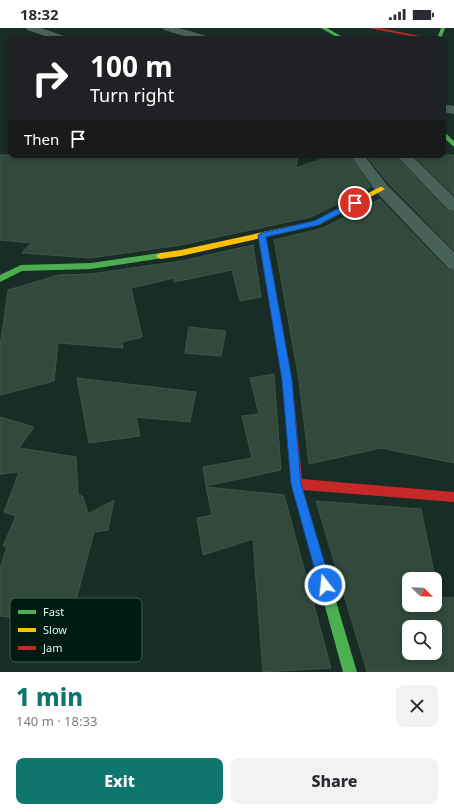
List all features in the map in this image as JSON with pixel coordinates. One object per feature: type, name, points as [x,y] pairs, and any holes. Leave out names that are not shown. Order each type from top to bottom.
[{"type":"street","points":[[31,28],[54,36]]},
{"type":"street","points":[[168,28],[196,36]]},
{"type":"street","points":[[323,28],[338,36]]},
{"type":"street","points":[[371,28],[417,36]]},
{"type":"street","points":[[446,136],[454,145]]},
{"type":"street","points":[[359,158],[382,189],[454,263]]},
{"type":"street","points":[[406,158],[454,206]]},
{"type":"street","points":[[0,279],[21,268],[91,266],[166,255],[316,223],[382,189]]},
{"type":"street","points":[[262,235],[287,380],[296,484],[350,672]]},
{"type":"street","points":[[296,484],[454,497]]},
{"type":"building","points":[[0,155],[8,155],[8,158],[298,158],[296,168],[324,158],[351,158],[371,187],[311,217],[181,245],[91,258],[22,253],[31,243],[0,240]]},
{"type":"building","points":[[446,155],[454,155],[454,195],[416,158],[446,158]]},
{"type":"building","points":[[368,158],[398,158],[447,211],[454,212],[454,250],[388,183]]},
{"type":"building","points":[[380,199],[447,269],[454,271],[454,463],[381,448],[309,464],[299,380],[274,240],[323,228]]},
{"type":"building","points":[[253,245],[261,297],[240,301],[232,270],[174,282],[174,278],[131,288],[142,337],[122,342],[123,348],[58,343],[54,381],[0,395],[0,347],[8,290],[59,275],[91,274],[181,261]]},
{"type":"building","points":[[189,327],[226,331],[221,356],[185,353]]},
{"type":"building","points":[[274,374],[281,470],[206,486],[203,467],[252,458],[242,416],[259,414],[250,378]]},
{"type":"building","points":[[77,378],[196,392],[190,422],[136,417],[140,436],[89,443]]},
{"type":"building","points":[[0,417],[34,427],[19,448],[76,457],[78,494],[83,497],[88,514],[114,500],[108,530],[94,532],[77,598],[10,598],[10,617],[0,616],[0,569],[7,546],[3,546],[16,516],[4,512],[19,472],[0,475]]},
{"type":"building","points":[[206,487],[284,495],[331,668],[263,672],[253,539],[203,555],[197,518],[212,515]]},
{"type":"building","points":[[316,501],[421,509],[434,572],[402,572],[402,612],[442,612],[442,597],[454,598],[454,672],[367,672]]},
{"type":"traffic: fast","points":[[323,28],[338,36]]},
{"type":"traffic: fast","points":[[440,36],[443,28]]},
{"type":"traffic: fast","points":[[446,136],[454,145]]},
{"type":"traffic: fast","points":[[0,279],[21,268],[91,266],[160,256]]},
{"type":"traffic: fast","points":[[298,490],[350,672]]},
{"type":"traffic: slow","points":[[160,256],[181,253],[316,223],[382,189]]},
{"type":"traffic: jam","points":[[371,28],[417,36]]},
{"type":"traffic: jam","points":[[262,235],[287,380],[298,490]]},
{"type":"traffic: jam","points":[[296,484],[454,497]]},
{"type":"route","points":[[325,585],[296,484],[287,380],[262,235],[316,223],[355,203]]}]
